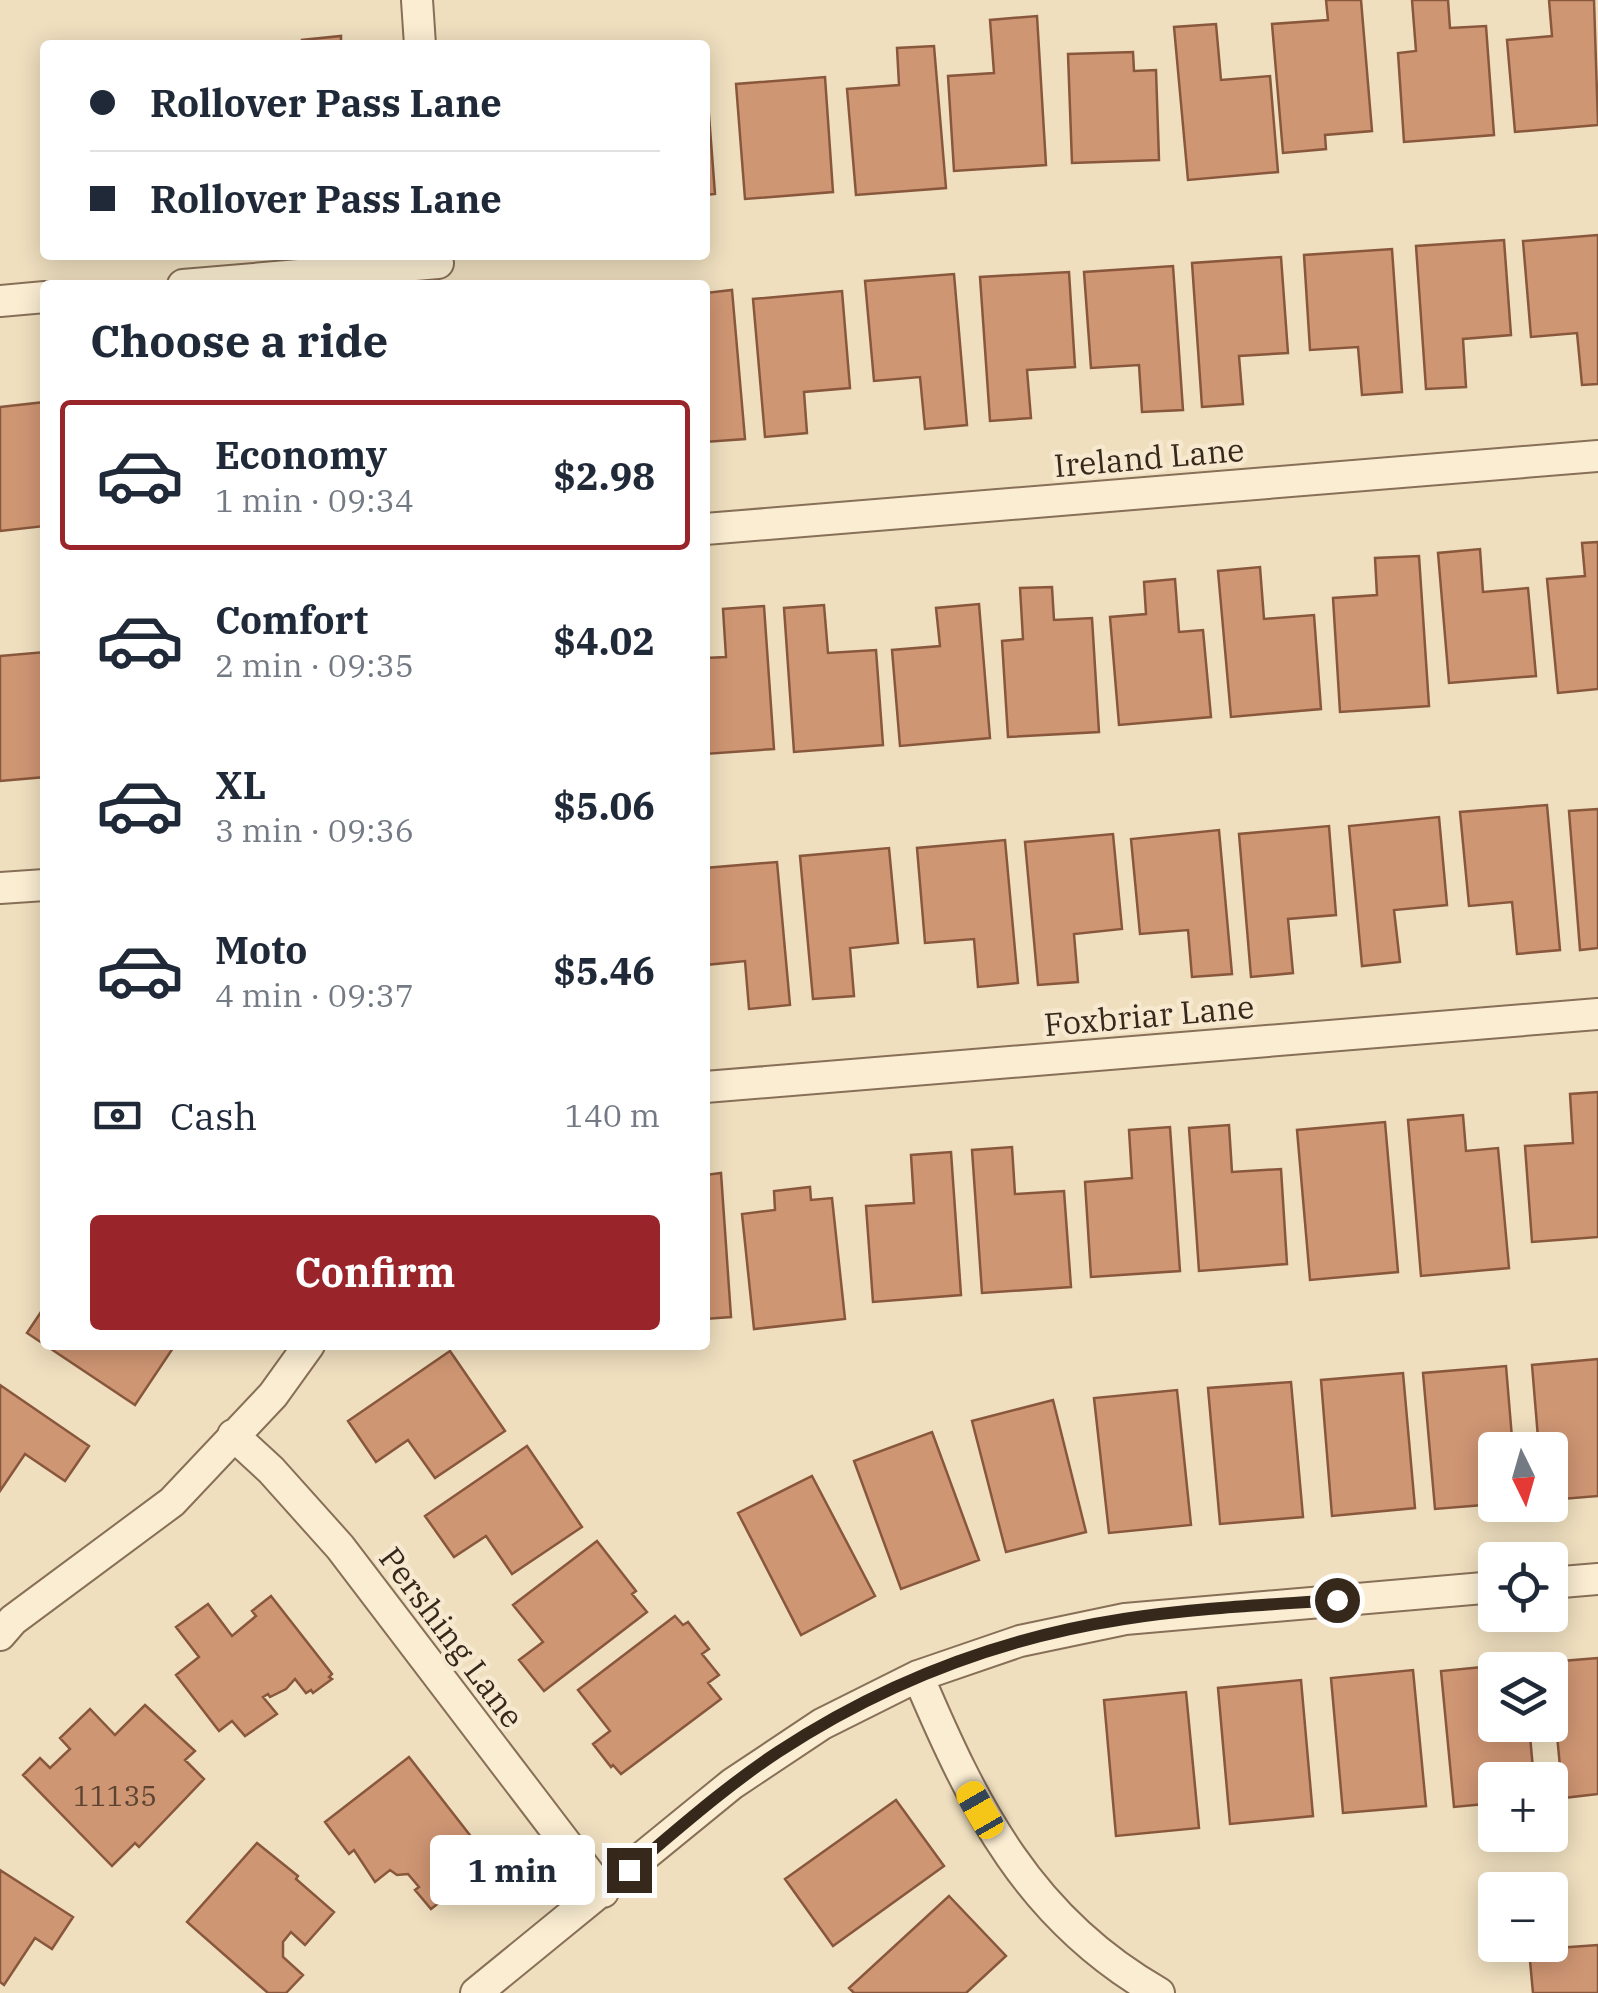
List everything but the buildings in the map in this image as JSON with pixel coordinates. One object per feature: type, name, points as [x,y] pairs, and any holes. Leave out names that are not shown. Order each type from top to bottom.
[{"type":"street","points":[[417,0],[420,40]]},
{"type":"street","points":[[258,280],[439,268]]},
{"type":"street","points":[[0,301],[40,297]]},
{"type":"street","name":"Ireland Lane","points":[[710,529],[1598,456]]},
{"type":"street","points":[[0,888],[40,885]]},
{"type":"street","name":"Foxbriar Lane","points":[[710,1086],[1598,1014]]},
{"type":"street","points":[[0,1634],[12,1620],[172,1502],[232,1434],[274,1394],[305,1350]]},
{"type":"street","name":"Pershing Lane","points":[[232,1434],[271,1470],[340,1547],[603,1892]]},
{"type":"street","points":[[1568,1582],[1598,1579]]},
{"type":"street","points":[[476,1993],[732,1784],[776,1753],[869,1699],[918,1676],[1020,1641],[1125,1618],[1478,1588]]},
{"type":"street","points":[[918,1676],[968,1791],[1016,1866],[1076,1932],[1159,1993]]},
{"type":"route","points":[[629,1870],[732,1784],[776,1753],[822,1724],[918,1676],[1020,1641],[1125,1618],[1337,1600]]}]
